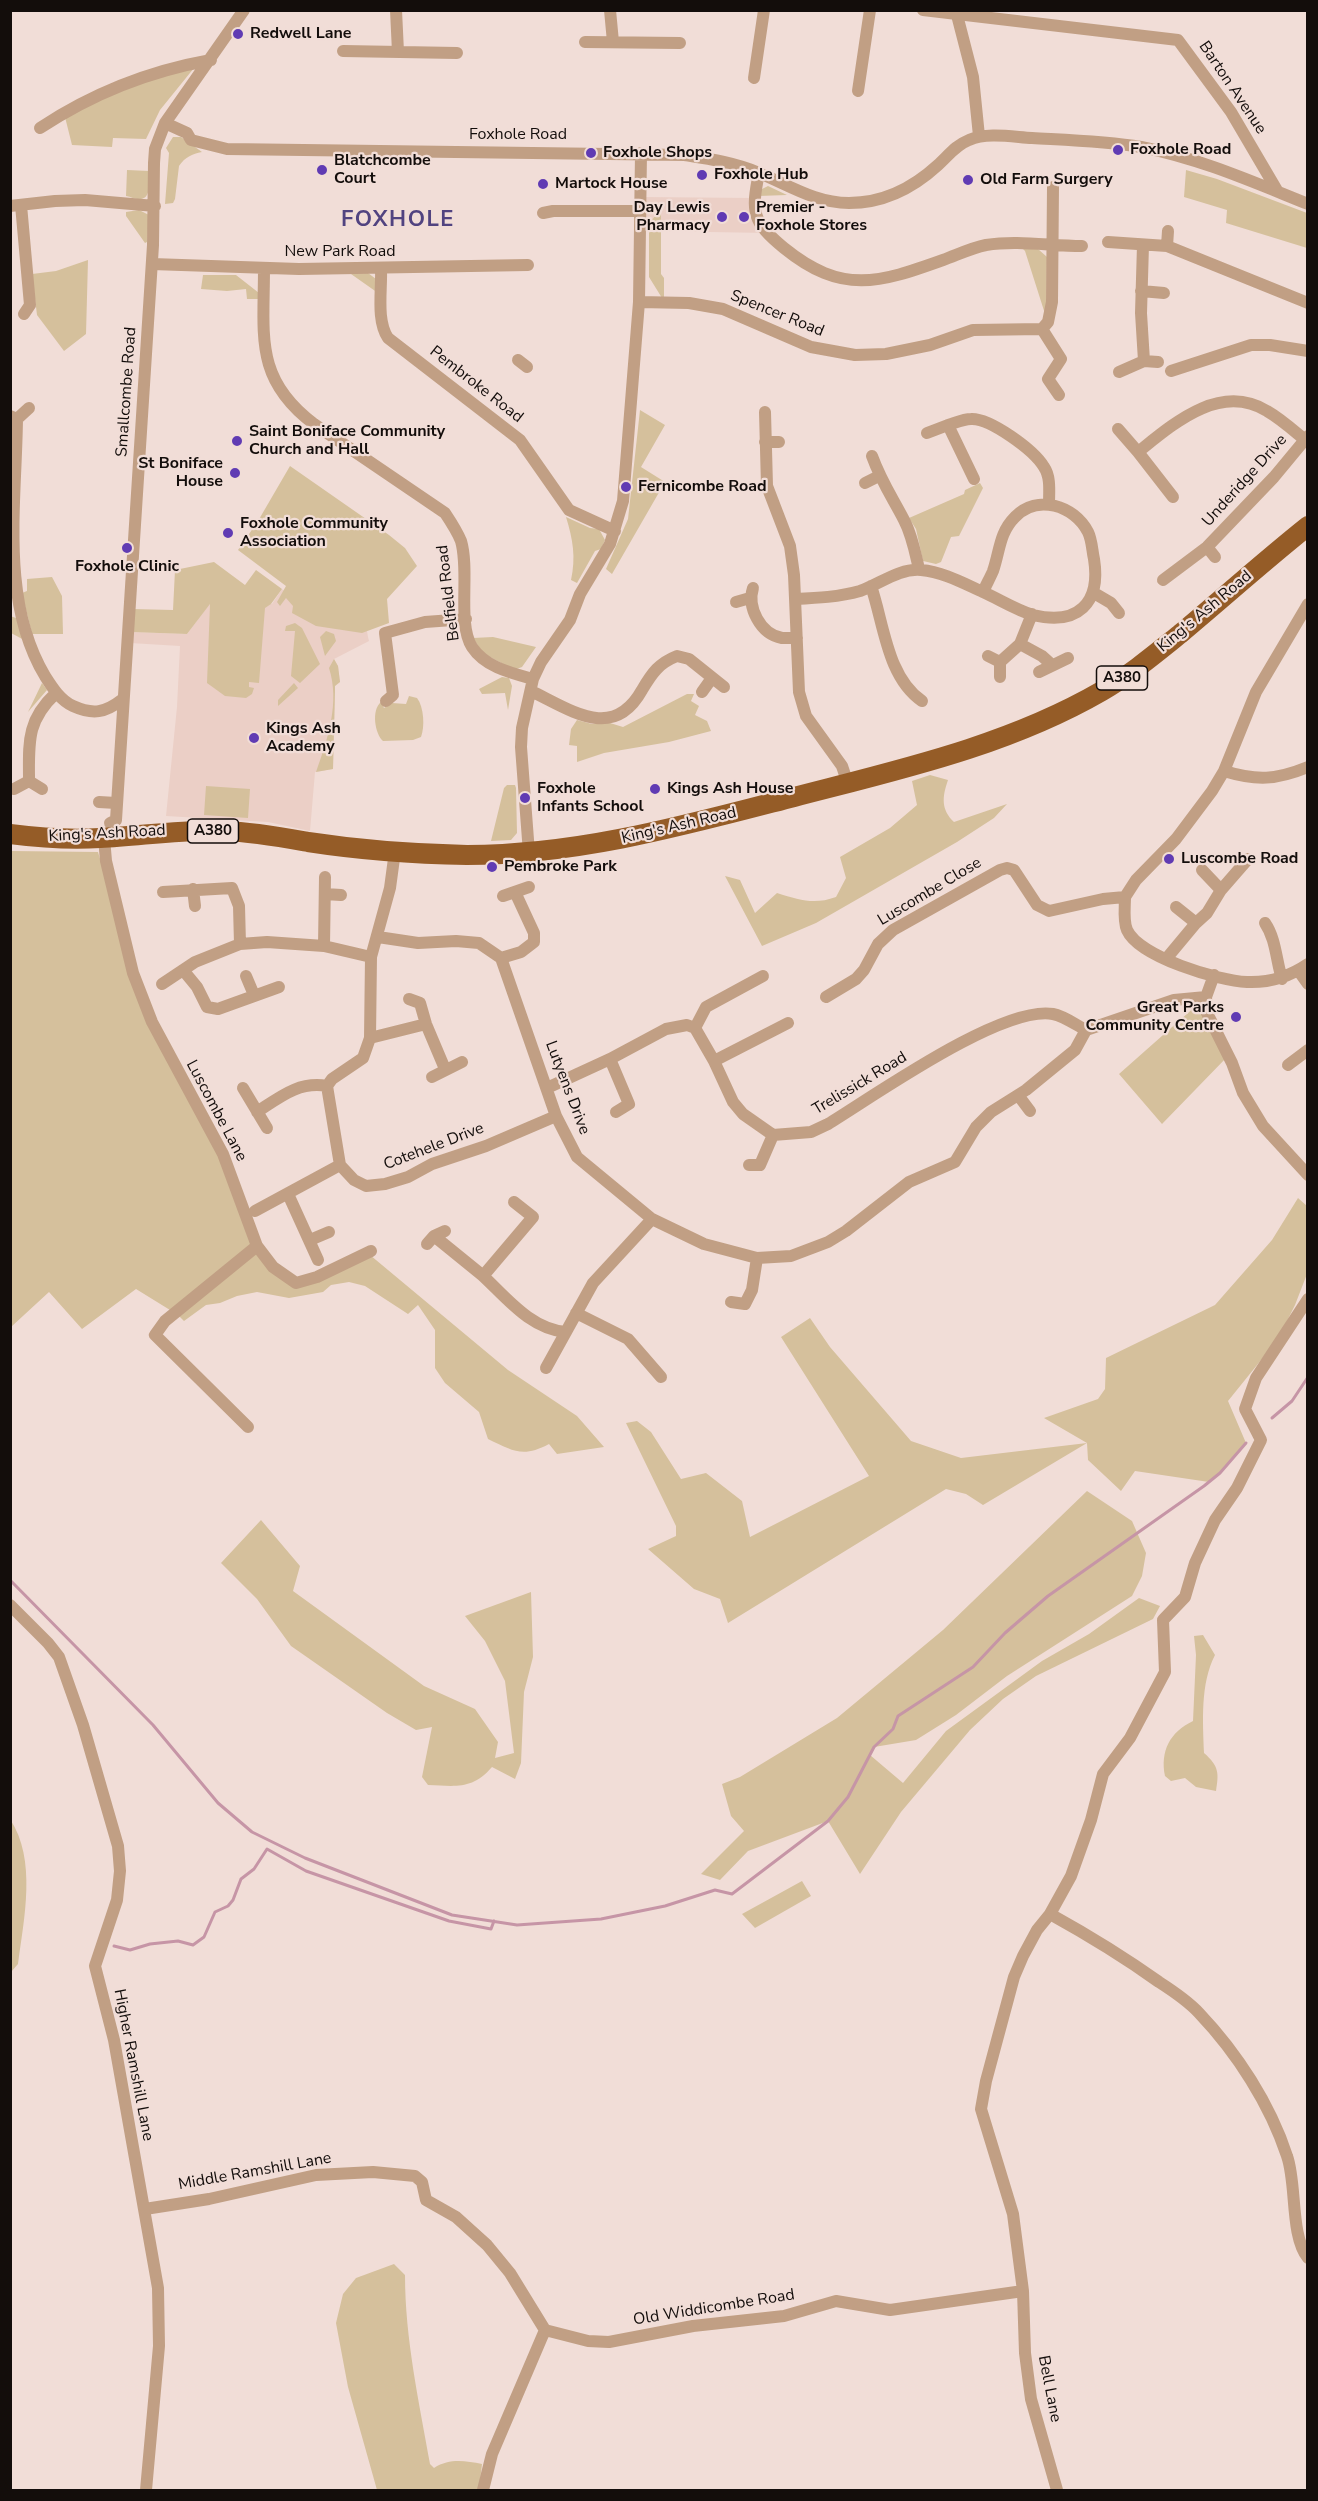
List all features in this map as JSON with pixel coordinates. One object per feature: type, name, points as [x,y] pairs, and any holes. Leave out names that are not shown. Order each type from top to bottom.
[{"type":"highway","name":"King's Ash Road","points":[[10,834],[57,839],[107,830],[223,831],[270,834],[308,842],[395,851],[466,855],[529,853],[610,842],[723,817],[848,784],[1014,733],[1055,716],[1103,690],[1149,658],[1308,526]]},
{"type":"street","name":"Smallcombe Road","points":[[107,830],[116,820],[152,264],[155,149],[165,123],[244,10]]},
{"type":"street","points":[[396,10],[398,52]]},
{"type":"street","points":[[610,10],[613,42]]},
{"type":"street","points":[[754,78],[764,10]]},
{"type":"street","points":[[858,91],[870,10]]},
{"type":"street","name":"Barton Avenue","points":[[922,10],[1178,40],[1231,112],[1278,192]]},
{"type":"street","points":[[957,15],[973,77],[979,136]]},
{"type":"street","points":[[585,42],[680,43]]},
{"type":"street","points":[[343,51],[457,53]]},
{"type":"street","points":[[40,128],[106,90],[169,69],[211,60]]},
{"type":"street","name":"Foxhole Road","points":[[165,123],[187,133],[191,140],[200,144],[227,149],[641,153],[710,159],[759,173],[824,201],[867,202],[881,200],[909,187],[928,174],[955,147],[979,136],[1102,142],[1142,147],[1220,168],[1308,204]]},
{"type":"street","points":[[529,853],[521,747],[522,728],[532,685],[541,662],[570,620],[580,594],[600,563],[615,531],[626,487],[639,302],[641,153]]},
{"type":"street","points":[[759,173],[753,198],[755,213],[767,233],[810,267],[857,281],[878,281],[982,246],[1017,242],[1082,246]]},
{"type":"street","points":[[1053,187],[1054,246],[1051,313],[1042,329],[1061,359],[1048,379],[1059,395]]},
{"type":"street","points":[[24,314],[30,305],[16,206],[85,200],[155,206]]},
{"type":"street","points":[[543,213],[553,211],[641,212]]},
{"type":"street","points":[[1167,246],[1168,231]]},
{"type":"street","points":[[1108,242],[1167,246],[1308,303]]},
{"type":"street","points":[[1143,245],[1141,291],[1144,361]]},
{"type":"street","name":"New Park Road","points":[[152,264],[264,268],[528,265]]},
{"type":"street","name":"Belfield Road","points":[[264,268],[264,344],[267,363],[279,389],[294,409],[314,424],[445,513],[455,528],[463,554],[468,639],[480,656],[582,715],[603,718],[614,717],[633,706],[652,672],[667,660],[678,656],[689,659],[724,687]]},
{"type":"street","name":"Pembroke Road","points":[[381,268],[382,320],[383,330],[388,338],[520,440],[569,510],[615,531]]},
{"type":"street","points":[[1141,291],[1164,293]]},
{"type":"street","name":"Spencer Road","points":[[639,302],[689,303],[723,309],[811,347],[855,355],[886,354],[930,345],[973,330],[1042,329]]},
{"type":"street","points":[[1171,371],[1251,345],[1270,345],[1308,351]]},
{"type":"street","points":[[1119,372],[1144,361],[1158,362]]},
{"type":"street","points":[[1138,452],[1198,409],[1218,403],[1244,403],[1265,410],[1306,438]]},
{"type":"street","points":[[29,408],[14,418],[12,553],[16,616],[40,667],[56,693],[68,704],[86,712],[101,713],[123,699]]},
{"type":"street","points":[[765,412],[767,486],[790,546],[800,692],[806,716],[842,766],[848,784]]},
{"type":"street","points":[[927,433],[970,419],[987,422],[1032,453],[1045,468],[1050,485],[1049,504]]},
{"type":"street","points":[[948,425],[974,479]]},
{"type":"street","points":[[1118,429],[1173,497]]},
{"type":"street","name":"Underidge Drive","points":[[1163,580],[1211,552],[1306,438]]},
{"type":"street","points":[[765,442],[779,442]]},
{"type":"street","points":[[872,456],[879,476],[904,519],[914,543],[919,569]]},
{"type":"street","points":[[865,483],[879,476]]},
{"type":"street","points":[[795,599],[834,597],[871,586],[898,573],[919,569],[954,579],[1032,614],[1072,615],[1089,603],[1094,593],[1095,565],[1088,532],[1071,514],[1049,504],[1034,505],[1026,509],[1009,523],[1002,533],[993,569],[983,592]]},
{"type":"street","points":[[871,586],[884,639],[906,697],[922,700]]},
{"type":"street","points":[[736,603],[752,593],[758,622],[780,638],[797,638]]},
{"type":"street","points":[[1094,593],[1111,603],[1119,613]]},
{"type":"street","points":[[1308,604],[1256,692],[1224,771],[1212,791],[1176,839],[1136,880],[1125,897],[1127,930],[1138,944],[1166,959],[1223,979],[1247,982],[1282,979],[1303,967],[1308,984]]},
{"type":"street","points":[[1000,677],[1000,662],[1020,644],[1032,614]]},
{"type":"street","points":[[393,698],[385,633],[425,622],[466,619]]},
{"type":"street","points":[[1020,644],[1042,656],[1052,666]]},
{"type":"street","points":[[988,656],[1000,662]]},
{"type":"street","points":[[1039,672],[1068,658]]},
{"type":"street","points":[[702,692],[712,678]]},
{"type":"street","points":[[29,781],[29,739],[32,724],[56,693]]},
{"type":"street","points":[[1224,771],[1247,778],[1260,779],[1291,774],[1308,767]]},
{"type":"street","points":[[29,781],[42,789]]},
{"type":"street","points":[[14,789],[29,781]]},
{"type":"street","points":[[99,802],[116,803]]},
{"type":"street","name":"Luscombe Lane","points":[[107,830],[106,861],[131,962],[152,1022],[223,1155],[257,1246]]},
{"type":"street","points":[[255,1211],[340,1165],[327,1086],[332,1079],[363,1058],[370,1038],[372,957],[390,888],[395,851]]},
{"type":"street","points":[[1166,959],[1207,913],[1221,890],[1248,859]]},
{"type":"street","name":"Luscombe Close","points":[[826,997],[856,979],[864,970],[878,944],[893,930],[1000,870],[1007,868],[1014,870],[1037,905],[1049,911],[1103,899],[1125,897]]},
{"type":"street","points":[[1202,870],[1221,890]]},
{"type":"street","points":[[324,946],[325,877]]},
{"type":"street","points":[[503,896],[529,887]]},
{"type":"street","points":[[163,892],[232,888],[239,906],[240,944]]},
{"type":"street","points":[[194,889],[195,906]]},
{"type":"street","points":[[378,936],[418,943],[456,941],[479,943],[501,958],[521,952],[534,942],[534,933],[515,892]]},
{"type":"street","points":[[325,894],[341,895]]},
{"type":"street","points":[[1176,907],[1196,923]]},
{"type":"street","points":[[1265,923],[1273,934],[1275,955],[1282,979]]},
{"type":"street","points":[[162,984],[195,962],[240,944],[267,942],[324,946],[372,957]]},
{"type":"street","name":"Lutyens Drive","points":[[501,958],[556,1116],[577,1157],[652,1219],[704,1244],[757,1258],[791,1256],[828,1242],[846,1231],[909,1182],[955,1162],[976,1127],[991,1112],[1018,1095],[1075,1050],[1086,1030]]},
{"type":"street","points":[[183,970],[197,987],[207,1007],[218,1009],[279,987]]},
{"type":"street","points":[[1214,975],[1206,997],[1207,1013],[1232,1063],[1243,1093],[1263,1126],[1308,1175]]},
{"type":"street","points":[[246,976],[254,995]]},
{"type":"street","points":[[695,1028],[706,1007],[763,976]]},
{"type":"street","points":[[1086,1030],[1173,1000],[1206,997]]},
{"type":"street","points":[[409,999],[420,1003],[426,1024],[445,1069]]},
{"type":"street","name":"Trelissick Road","points":[[773,1135],[811,1132],[944,1052],[1002,1023],[1027,1016],[1052,1014],[1086,1030]]},
{"type":"street","points":[[714,1061],[788,1023]]},
{"type":"street","points":[[370,1038],[426,1024]]},
{"type":"street","points":[[547,1088],[610,1059],[666,1029],[687,1024],[695,1028],[714,1061],[733,1102],[742,1114],[773,1135],[758,1168]]},
{"type":"street","points":[[1288,1065],[1308,1050]]},
{"type":"street","points":[[610,1059],[635,1102],[616,1112]]},
{"type":"street","points":[[432,1077],[462,1062]]},
{"type":"street","points":[[257,1112],[295,1088],[314,1084],[327,1086]]},
{"type":"street","points":[[243,1088],[267,1128]]},
{"type":"street","points":[[1018,1095],[1030,1111]]},
{"type":"street","name":"Cotehele Drive","points":[[340,1165],[354,1180],[366,1186],[385,1184],[408,1177],[432,1164],[486,1146],[556,1116]]},
{"type":"street","points":[[288,1194],[318,1260]]},
{"type":"street","points":[[483,1276],[533,1217],[514,1202]]},
{"type":"street","points":[[546,1368],[593,1282],[652,1219]]},
{"type":"street","points":[[310,1240],[329,1232]]},
{"type":"street","points":[[435,1237],[483,1276],[506,1300],[539,1324],[553,1331],[566,1332]]},
{"type":"street","points":[[248,1427],[156,1335],[165,1321],[257,1246],[273,1267],[296,1283],[317,1276],[371,1251]]},
{"type":"street","points":[[731,1302],[746,1310],[757,1258]]},
{"type":"street","points":[[1023,2290],[1012,2214],[981,2109],[986,2080],[1014,1977],[1037,1930],[1050,1914],[1071,1876],[1091,1820],[1103,1774],[1130,1738],[1165,1672],[1163,1620],[1185,1597],[1195,1563],[1215,1520],[1237,1488],[1261,1440],[1245,1409],[1256,1378],[1308,1299]]},
{"type":"street","points":[[576,1313],[628,1339],[661,1377]]},
{"type":"street","name":"Higher Ramshill Lane","points":[[10,1605],[48,1643],[58,1657],[83,1725],[116,1835],[119,1857],[118,1891],[95,1966],[114,2040],[156,2274],[159,2320],[157,2372],[146,2490]]},
{"type":"street","points":[[1050,1914],[1127,1959],[1180,1996],[1199,2012],[1239,2063],[1277,2127],[1289,2161],[1296,2219],[1303,2252],[1308,2258]]},
{"type":"street","name":"Middle Ramshill Lane","points":[[145,2209],[208,2199],[316,2175],[373,2172],[415,2175],[422,2182],[426,2200],[465,2223],[498,2258],[545,2330]]},
{"type":"street","name":"Old Widdicombe Road","points":[[545,2330],[588,2341],[609,2342],[693,2326],[784,2316],[831,2301],[890,2310],[1023,2290]]},
{"type":"street","name":"Bell Lane","points":[[1023,2290],[1025,2353],[1031,2399],[1057,2490]]},
{"type":"street","points":[[483,2490],[492,2454],[545,2330]]},
{"type":"shaded area","points":[[194,68],[160,110],[146,139],[113,138],[112,147],[72,145],[65,117],[119,89]]},
{"type":"shaded area","points":[[173,137],[181,137],[202,152],[189,156],[179,166],[175,199],[173,203],[165,204],[169,153],[166,148]]},
{"type":"shaded area","points":[[127,170],[149,171],[149,187],[145,198],[126,196]]},
{"type":"shaded area","points":[[1186,170],[1217,179],[1307,213],[1307,248],[1226,223],[1227,210],[1184,197]]},
{"type":"shaded area","points":[[768,186],[787,195],[758,196],[762,189]]},
{"type":"shaded area","points":[[642,197],[753,198],[767,233],[651,231],[642,228]]},
{"type":"shaded area","points":[[661,208],[661,274],[664,278],[664,298],[649,277],[649,224]]},
{"type":"shaded area","points":[[139,210],[149,215],[147,242],[145,243],[126,216],[126,212]]},
{"type":"shaded area","points":[[1021,247],[1038,249],[1047,257],[1046,317],[1025,251]]},
{"type":"shaded area","points":[[88,260],[86,334],[64,351],[37,315],[32,274],[56,271]]},
{"type":"shaded area","points":[[368,273],[376,279],[378,293],[351,274]]},
{"type":"shaded area","points":[[203,275],[236,275],[259,293],[259,299],[247,299],[246,289],[227,291],[201,289]]},
{"type":"shaded area","points":[[640,410],[665,425],[641,467],[665,482],[612,574],[606,569],[628,519]]},
{"type":"shaded area","points":[[290,466],[389,535],[405,548],[417,566],[387,599],[389,623],[362,633],[316,626],[292,613],[293,606],[286,598],[280,606],[277,602],[286,586],[238,550]]},
{"type":"shaded area","points":[[980,483],[983,488],[959,536],[951,537],[941,562],[936,564],[923,561],[916,529],[909,518],[964,494],[965,490]]},
{"type":"shaded area","points":[[566,517],[590,528],[599,529],[605,540],[601,549],[595,551],[577,583],[571,580],[573,548]]},
{"type":"shaded area","points":[[214,562],[245,585],[256,570],[282,589],[271,604],[265,608],[259,683],[249,682],[249,687],[254,688],[252,694],[246,698],[225,696],[207,683],[210,604],[187,634],[131,632],[132,609],[173,610],[175,570]]},
{"type":"shaded area","points":[[52,577],[62,596],[63,634],[32,634],[22,593],[27,591],[27,579]]},
{"type":"shaded area","name":"Kings Ash Academy","points":[[282,589],[295,601],[367,631],[369,641],[334,659],[338,666],[340,682],[335,686],[333,769],[315,772],[310,831],[268,822],[166,816],[177,707],[180,646],[130,643],[131,632],[187,634],[210,603],[272,604]]},
{"type":"shaded area","points":[[10,616],[16,618],[26,641],[11,633]]},
{"type":"shaded area","points":[[295,623],[302,628],[320,664],[300,683],[291,676],[295,631],[285,631],[286,626]]},
{"type":"shaded area","points":[[326,631],[334,634],[336,641],[325,656],[320,637]]},
{"type":"shaded area","points":[[493,637],[536,647],[522,667],[514,670],[483,653],[473,638]]},
{"type":"shaded area","points":[[334,659],[338,666],[340,682],[335,686],[333,769],[316,772],[331,720],[333,694],[329,668]]},
{"type":"shaded area","points":[[502,677],[509,678],[512,686],[508,710],[505,693],[482,694],[479,689]]},
{"type":"shaded area","points":[[42,683],[47,690],[28,712]]},
{"type":"shaded area","points":[[294,683],[298,688],[278,706],[278,700]]},
{"type":"shaded area","points":[[687,694],[694,694],[691,701],[699,706],[695,715],[707,721],[711,731],[669,742],[604,753],[577,762],[577,746],[569,745],[571,729],[577,720],[592,724],[610,723],[623,727]]},
{"type":"shaded area","points":[[409,696],[417,698],[421,706],[423,723],[421,737],[413,740],[383,741],[375,722],[378,706],[381,702],[384,708],[392,703],[406,704]]},
{"type":"shaded area","points":[[930,775],[948,780],[944,803],[947,813],[954,822],[1007,804],[994,818],[957,842],[816,923],[762,946],[725,876],[740,880],[755,913],[777,893],[814,901],[836,897],[846,878],[840,857],[890,828],[917,805],[912,781]]},
{"type":"shaded area","points":[[507,785],[515,785],[516,788],[517,833],[511,840],[491,841],[504,788]]},
{"type":"shaded area","points":[[206,786],[250,789],[248,818],[204,815]]},
{"type":"shaded area","points":[[11,851],[98,852],[148,1024],[219,1157],[251,1245],[170,1310],[136,1289],[82,1329],[49,1292],[11,1327]]},
{"type":"shaded area","points":[[1206,997],[1228,1056],[1162,1124],[1119,1074]]},
{"type":"shaded area","points":[[1298,1198],[1307,1206],[1307,1274],[1278,1339],[1228,1401],[1246,1443],[1220,1473],[1209,1482],[1135,1471],[1121,1491],[1088,1460],[1087,1443],[1044,1418],[1098,1399],[1105,1389],[1106,1358],[1215,1305],[1272,1240]]},
{"type":"shaded area","points":[[257,1250],[294,1285],[370,1255],[508,1370],[577,1416],[604,1447],[557,1454],[549,1444],[525,1452],[504,1447],[488,1439],[479,1412],[445,1383],[435,1368],[435,1330],[418,1305],[408,1314],[365,1286],[349,1282],[331,1285],[323,1292],[289,1298],[257,1292],[206,1305],[184,1321],[177,1314]]},
{"type":"shaded area","points":[[810,1318],[830,1347],[911,1441],[961,1458],[1087,1443],[983,1505],[966,1494],[946,1489],[728,1623],[720,1599],[694,1589],[648,1549],[676,1536],[676,1526],[626,1423],[637,1421],[651,1432],[681,1479],[706,1473],[742,1501],[750,1537],[869,1476],[781,1337]]},
{"type":"shaded area","points":[[1087,1491],[1132,1521],[1146,1553],[1142,1576],[1132,1596],[1007,1676],[956,1715],[916,1740],[874,1747],[870,1755],[903,1783],[946,1731],[1042,1661],[1089,1634],[1139,1598],[1160,1606],[1153,1619],[1036,1676],[1003,1699],[970,1730],[901,1812],[860,1874],[828,1821],[748,1851],[720,1880],[701,1874],[744,1831],[731,1816],[722,1784],[740,1777],[837,1718],[943,1630]]},
{"type":"shaded area","points":[[261,1520],[300,1566],[293,1591],[424,1686],[475,1709],[498,1742],[495,1758],[514,1753],[505,1681],[485,1641],[465,1616],[531,1592],[533,1657],[524,1692],[521,1763],[515,1779],[492,1767],[478,1780],[463,1785],[428,1785],[422,1777],[432,1727],[416,1730],[387,1713],[291,1646],[257,1599],[221,1563]]},
{"type":"shaded area","points":[[1203,1635],[1215,1655],[1207,1678],[1203,1716],[1204,1753],[1217,1770],[1216,1791],[1196,1787],[1185,1778],[1171,1781],[1165,1776],[1164,1767],[1168,1743],[1178,1731],[1193,1721],[1196,1655],[1194,1636]]},
{"type":"shaded area","points":[[10,1819],[18,1835],[26,1871],[25,1909],[18,1964],[11,1972]]},
{"type":"shaded area","points":[[802,1881],[811,1896],[755,1928],[742,1914]]},
{"type":"shaded area","points":[[394,2264],[405,2275],[410,2346],[430,2464],[434,2468],[464,2461],[482,2464],[479,2490],[377,2490],[348,2387],[336,2323],[343,2294],[356,2278]]},
{"type":"waterway","points":[[1272,1418],[1292,1401],[1308,1377]]},
{"type":"waterway","points":[[10,1580],[153,1725],[218,1803],[252,1832],[305,1858],[452,1915],[517,1925],[601,1919],[665,1906],[715,1890],[732,1894],[828,1821],[848,1797],[874,1747],[893,1729],[898,1716],[973,1667],[1005,1633],[1048,1596],[1204,1486],[1220,1473],[1246,1443]]},
{"type":"waterway","points":[[114,1946],[130,1950],[150,1944],[178,1941],[193,1945],[204,1937],[215,1912],[228,1906],[233,1900],[241,1879],[254,1869],[267,1849],[306,1871],[449,1921],[491,1929],[494,1921]]},
{"type":"place","name":"Redwell Lane","points":[[238,34]]},
{"type":"place","name":"Foxhole Road","points":[[1118,150]]},
{"type":"place","name":"Foxhole Shops","points":[[591,153]]},
{"type":"place","name":"Blatchcombe Court","points":[[322,170]]},
{"type":"place","name":"Foxhole Hub","points":[[702,175]]},
{"type":"place","name":"Old Farm Surgery","points":[[968,180]]},
{"type":"place","name":"Martock House","points":[[543,184]]},
{"type":"place","name":"Day Lewis Pharmacy","points":[[722,217]]},
{"type":"place","name":"Premier - Foxhole Stores","points":[[744,217]]},
{"type":"place","name":"Saint Boniface Community Church and Hall","points":[[237,441]]},
{"type":"place","name":"St Boniface House","points":[[235,473]]},
{"type":"place","name":"Fernicombe Road","points":[[626,487]]},
{"type":"place","name":"Foxhole Community Association","points":[[228,533]]},
{"type":"place","name":"Foxhole Clinic","points":[[127,548]]},
{"type":"place","name":"Kings Ash Academy","points":[[254,738]]},
{"type":"place","name":"Kings Ash House","points":[[655,789]]},
{"type":"place","name":"Foxhole Infants School","points":[[525,798]]},
{"type":"place","name":"Luscombe Road","points":[[1169,859]]},
{"type":"place","name":"Pembroke Park","points":[[492,867]]},
{"type":"place","name":"Great Parks Community Centre","points":[[1236,1017]]},
{"type":"district","name":"FOXHOLE","points":[[398,221]]}]
